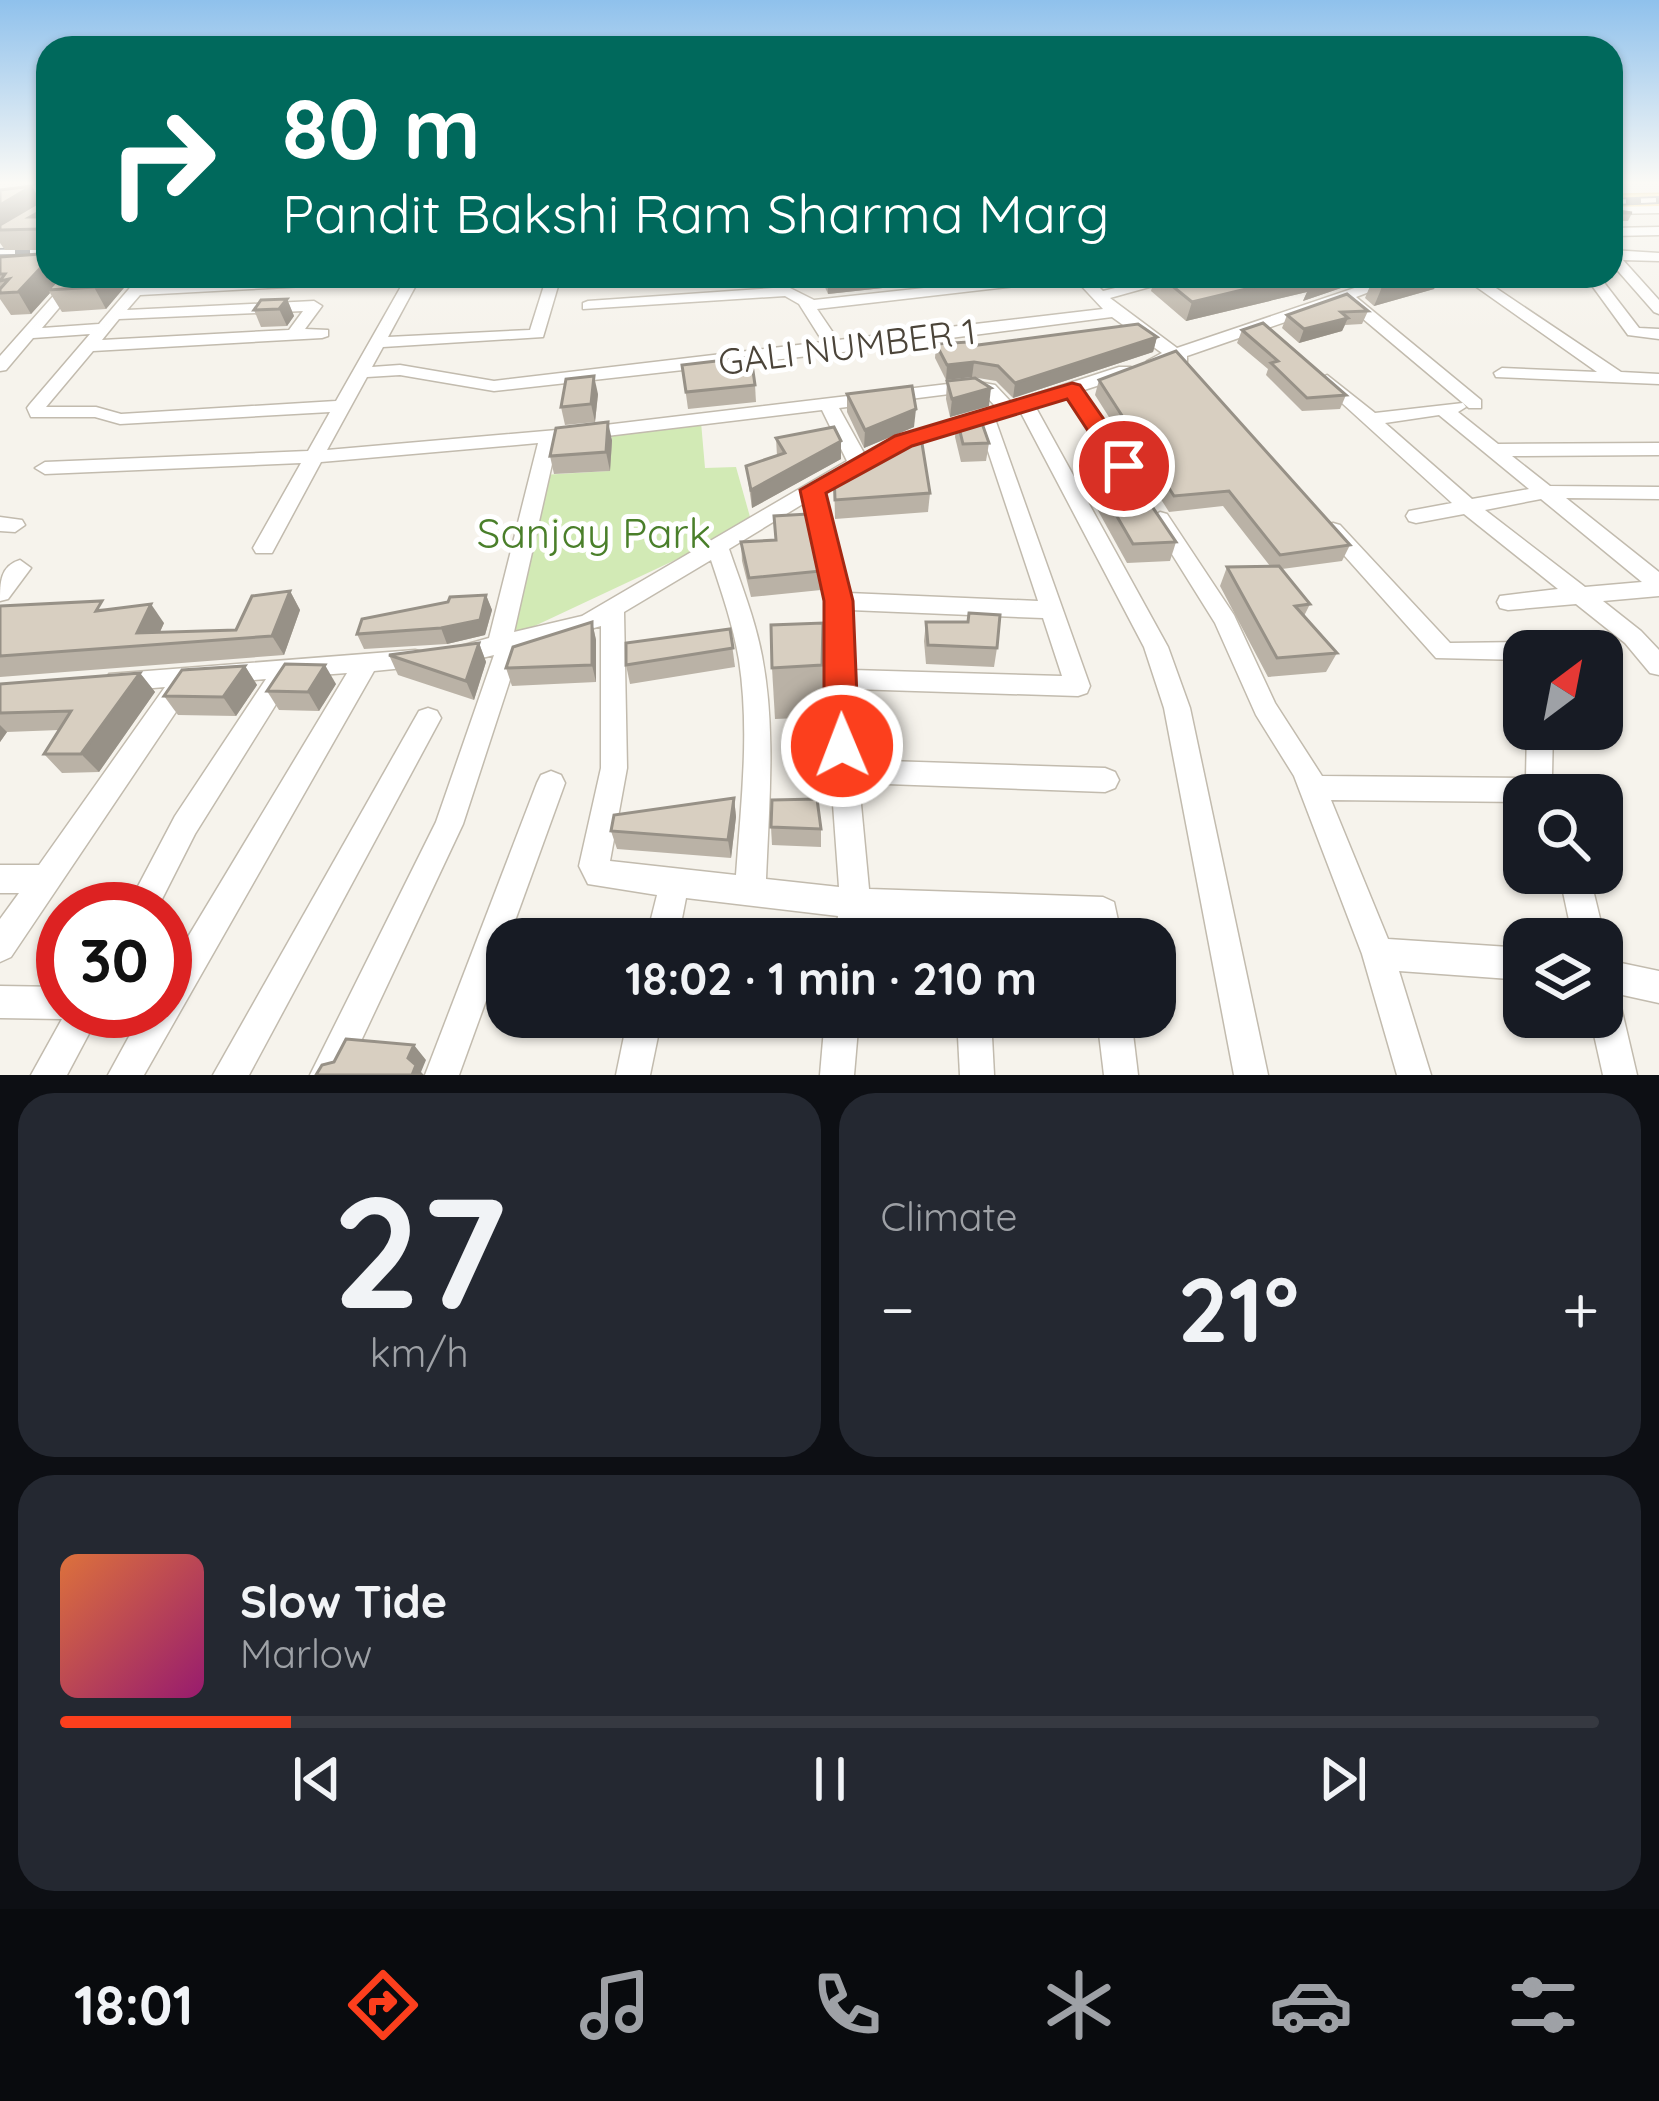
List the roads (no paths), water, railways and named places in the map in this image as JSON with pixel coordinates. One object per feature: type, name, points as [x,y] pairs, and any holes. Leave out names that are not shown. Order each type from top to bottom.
[{"type":"street","points":[[1623,255],[1659,257]]},
{"type":"street","points":[[1623,268],[1659,309]]},
{"type":"street","points":[[0,366],[68,288]]},
{"type":"street","points":[[137,288],[36,408],[37,413],[96,412],[120,419],[344,406]]},
{"type":"street","points":[[134,291],[177,288]]},
{"type":"street","points":[[286,307],[300,288]]},
{"type":"street","points":[[263,548],[409,288]]},
{"type":"street","points":[[380,342],[536,334],[550,288]]},
{"type":"street","points":[[737,288],[737,295]]},
{"type":"street","points":[[806,304],[944,288]]},
{"type":"street","points":[[1090,288],[1183,362]]},
{"type":"street","points":[[1099,296],[1132,288]]},
{"type":"street","points":[[96,681],[184,679],[365,663],[504,646],[589,623],[857,463],[904,441],[1183,362],[1369,288]]},
{"type":"street","points":[[1486,288],[1616,377]]},
{"type":"street","points":[[1601,288],[1634,332],[1659,334]]},
{"type":"street","points":[[588,306],[793,292],[835,348]]},
{"type":"street","points":[[1345,296],[1475,404],[1373,419]]},
{"type":"street","points":[[28,334],[107,322],[314,306],[294,334]]},
{"type":"street","name":"GALI NUMBER 1","points":[[365,372],[400,370],[494,386],[1115,312]]},
{"type":"street","points":[[88,346],[322,333]]},
{"type":"street","points":[[1310,365],[1470,508],[1633,637],[1659,666]]},
{"type":"street","points":[[1502,373],[1659,379]]},
{"type":"street","points":[[45,468],[313,458],[549,436],[973,386],[989,389],[1156,647],[1177,708],[1251,1075]]},
{"type":"street","points":[[1072,390],[1226,621],[1265,708],[1313,788],[1378,954],[1414,1075]]},
{"type":"street","points":[[829,405],[857,463]]},
{"type":"street","points":[[1442,409],[1659,586]]},
{"type":"street","points":[[841,679],[1073,688],[1080,682],[1053,610],[1007,411]]},
{"type":"street","points":[[327,1075],[449,824],[504,646],[549,436]]},
{"type":"street","points":[[1494,450],[1659,448]]},
{"type":"street","points":[[813,490],[839,601],[853,918]]},
{"type":"street","points":[[1416,516],[1545,492],[1659,494]]},
{"type":"street","points":[[1322,518],[1450,654],[1503,652]]},
{"type":"street","points":[[717,546],[752,663],[758,727],[750,892]]},
{"type":"street","points":[[0,592],[20,568]]},
{"type":"street","points":[[1508,602],[1659,586]]},
{"type":"street","points":[[839,601],[1053,610]]},
{"type":"street","points":[[613,611],[614,767],[593,866],[606,877],[855,903],[941,918]]},
{"type":"street","points":[[192,961],[365,663]]},
{"type":"street","points":[[155,882],[184,826],[286,670]]},
{"type":"street","points":[[0,946],[184,679]]},
{"type":"street","points":[[230,1075],[428,718]]},
{"type":"street","points":[[844,771],[1105,780]]},
{"type":"street","points":[[442,1075],[551,783]]},
{"type":"street","points":[[1313,788],[1503,792]]},
{"type":"street","points":[[0,879],[44,879]]},
{"type":"street","points":[[667,918],[674,884]]},
{"type":"street","points":[[1030,918],[1102,912],[1103,918]]},
{"type":"street","points":[[1378,954],[1503,963]]},
{"type":"street","points":[[1623,979],[1659,986]]},
{"type":"street","points":[[0,1002],[36,1003]]},
{"type":"street","points":[[48,1075],[70,1038]]},
{"type":"street","points":[[125,1075],[147,1038]]},
{"type":"street","points":[[633,1075],[641,1038]]},
{"type":"street","points":[[837,1075],[840,1038]]},
{"type":"street","points":[[975,1038],[977,1075]]},
{"type":"street","points":[[1117,1038],[1121,1075]]},
{"type":"street","points":[[1612,1038],[1620,1075]]},
{"type":"railway","points":[[0,252],[36,251]]},
{"type":"park label","name":"Sanjay Park","points":[[594,532]]}]
